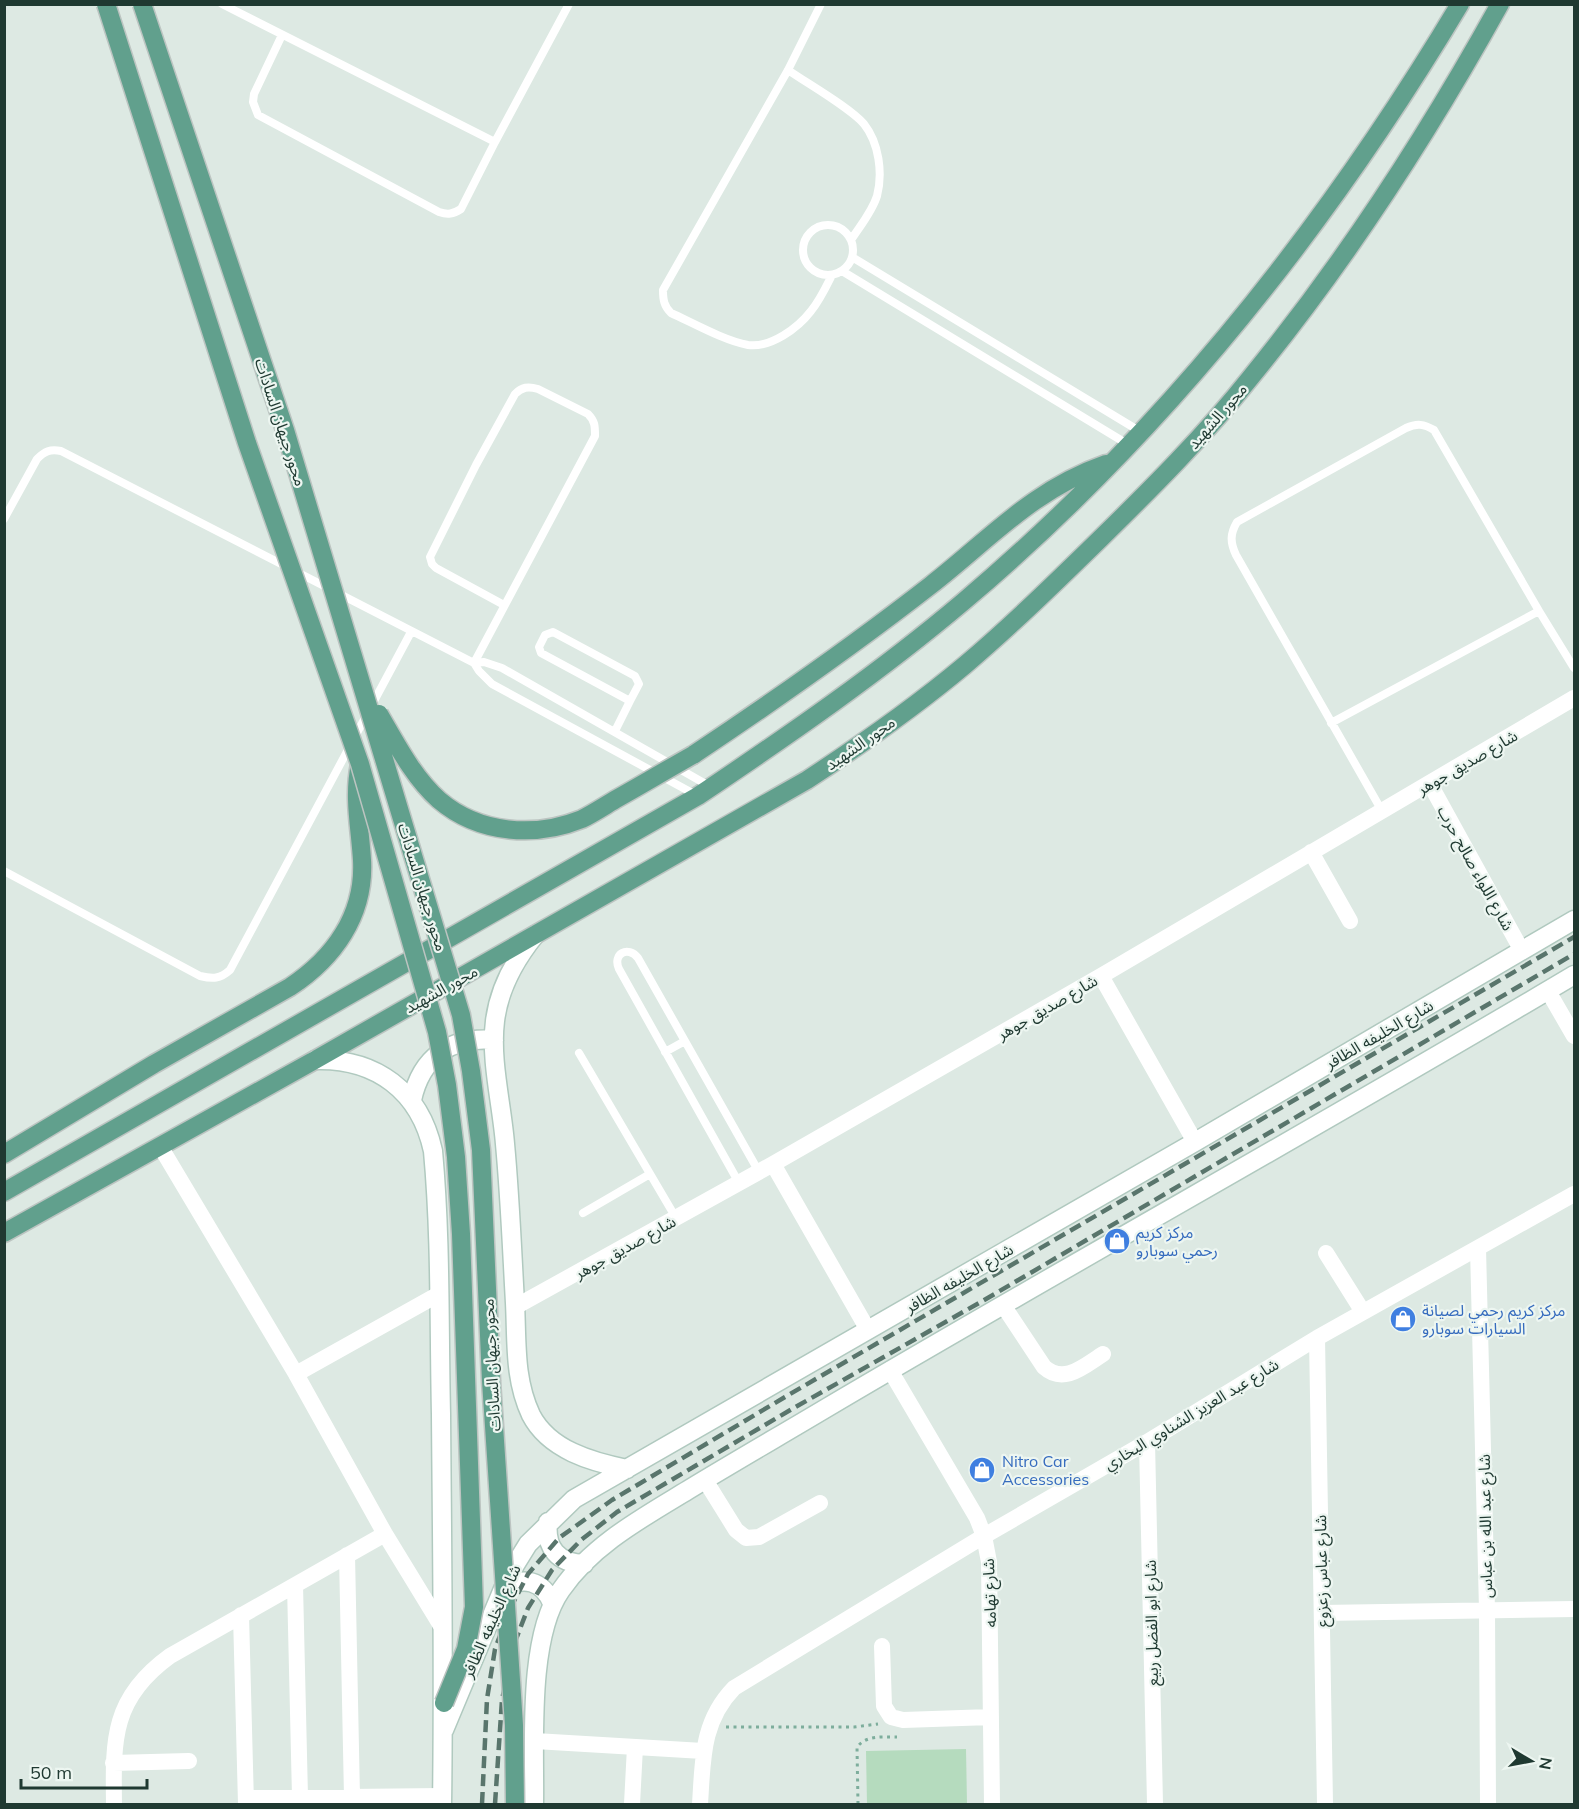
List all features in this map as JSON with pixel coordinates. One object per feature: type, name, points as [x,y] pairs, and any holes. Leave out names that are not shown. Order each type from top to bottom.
[{"type":"main road","name":"محور جيهان السادات","points":[[106,4],[247,443],[360,764],[437,1032],[447,1085],[456,1157],[463,1278],[474,1607],[466,1650],[444,1703]]},
{"type":"main road","name":"محور جيهان السادات","points":[[142,4],[285,430],[460,1014],[471,1071],[481,1150],[491,1381],[514,1725],[515,1804]]},
{"type":"main road","points":[[4,1192],[704,792],[800,728],[910,646],[1014,557],[1113,462],[1206,361],[1309,232],[1391,116],[1460,4]]},
{"type":"main road","name":"محور الشهيد","points":[[4,1233],[315,1060],[797,786],[885,727],[957,671],[1040,597],[1167,473],[1251,378],[1328,278],[1443,102],[1500,4]]},
{"type":"main road","points":[[364,689],[418,777],[439,799],[460,815],[487,826],[511,830],[560,826],[583,818],[693,755],[860,639],[933,583],[1035,499],[1073,477],[1113,462]]},
{"type":"main road","points":[[4,1154],[154,1064],[272,997],[311,973],[328,956],[343,936],[354,914],[362,876],[356,800],[360,764]]},
{"type":"street","name":"شارع صديق جوهر","points":[[515,1307],[740,1183],[1101,976],[1575,698]]},
{"type":"street","name":"شارع اللواء صالح حرب","points":[[1430,784],[1522,951]]},
{"type":"street","points":[[1311,852],[1350,921]]},
{"type":"street","name":"شارع الخليفه الظافر","points":[[444,1730],[503,1589],[528,1544],[574,1499],[1195,1142],[1575,920]]},
{"type":"street","points":[[535,935],[504,983],[495,1021],[494,1040],[505,1140],[516,1362],[522,1390],[532,1417],[550,1437],[572,1453],[597,1463],[627,1469]]},
{"type":"street","points":[[534,1804],[535,1710],[543,1628],[552,1603],[569,1580],[610,1540],[705,1480],[890,1370],[1575,975]]},
{"type":"street","points":[[1101,976],[1195,1142]]},
{"type":"street","points":[[1548,991],[1575,1036]]},
{"type":"street","points":[[411,1100],[419,1077],[426,1066],[440,1053],[468,1040],[494,1040]]},
{"type":"street","points":[[241,1615],[246,1801],[300,1797],[442,1800],[444,1703],[439,1294],[433,1151],[426,1124],[411,1100],[389,1079],[361,1065],[346,1061],[315,1060]]},
{"type":"street","points":[[160,1146],[296,1374],[385,1534],[443,1629]]},
{"type":"street","points":[[766,1168],[868,1330]]},
{"type":"street","name":"شارع عبد العزيز الشناوي البخاري","points":[[700,1804],[703,1751],[709,1727],[714,1713],[734,1688],[1317,1338],[1575,1194]]},
{"type":"street","name":"شارع عبد الله بن عباس","points":[[1478,1248],[1487,1610],[1488,1804]]},
{"type":"street","points":[[1326,1253],[1363,1312]]},
{"type":"street","points":[[296,1374],[439,1294]]},
{"type":"street","points":[[1003,1305],[1044,1367],[1050,1372],[1057,1375],[1072,1372],[1102,1354]]},
{"type":"street","name":"شارع عباس زعزوع","points":[[1317,1338],[1325,1804]]},
{"type":"street","name":"شارع تهامه","points":[[890,1370],[977,1518],[984,1536],[989,1562],[992,1804]]},
{"type":"street","name":"شارع ابو الفضل ربيع","points":[[1147,1442],[1155,1804]]},
{"type":"street","points":[[705,1480],[736,1530],[746,1538],[759,1537],[820,1503]]},
{"type":"street","points":[[548,1522],[548,1539],[556,1554],[570,1563],[584,1564]]},
{"type":"street","points":[[114,1804],[113,1763],[119,1720],[134,1690],[144,1677],[170,1656],[385,1534]]},
{"type":"street","points":[[347,1555],[352,1797]]},
{"type":"street","points":[[503,1589],[519,1581],[528,1581],[543,1588],[552,1603]]},
{"type":"street","points":[[295,1585],[300,1797]]},
{"type":"street","points":[[1322,1613],[1575,1609]]},
{"type":"street","points":[[882,1646],[884,1706],[887,1712],[897,1719],[991,1717]]},
{"type":"street","points":[[535,1741],[703,1751]]},
{"type":"street","points":[[632,1804],[635,1747]]},
{"type":"street","points":[[113,1763],[189,1761]]},
{"type":"lane","points":[[222,4],[495,142]]},
{"type":"lane","points":[[282,35],[254,94],[253,102],[258,115],[439,212],[447,214],[461,209],[569,4]]},
{"type":"lane","points":[[821,4],[788,70],[663,290],[663,299],[665,307],[671,313],[736,341],[749,345],[762,345],[774,341],[802,321],[815,306],[832,275]]},
{"type":"lane","points":[[788,70],[852,114],[864,124],[873,140],[878,158],[879,183],[876,197],[851,240],[852,257],[848,265],[842,271],[832,275],[821,274],[811,269],[804,260],[802,249],[805,238],[813,230],[823,225],[834,226],[844,231],[851,240]]},
{"type":"lane","points":[[852,257],[1142,432]]},
{"type":"lane","points":[[842,271],[1129,446]]},
{"type":"lane","points":[[474,663],[595,436],[595,426],[588,414],[538,388],[531,387],[520,389],[515,394],[430,557],[436,568],[504,605]]},
{"type":"lane","points":[[1382,811],[1236,555],[1231,544],[1232,532],[1238,522],[1247,515],[1406,428],[1415,424],[1425,425],[1434,430],[1539,611],[1575,668]]},
{"type":"lane","points":[[4,519],[37,459],[44,452],[61,451],[474,663],[492,684],[704,792]]},
{"type":"lane","points":[[1331,723],[1539,611]]},
{"type":"lane","points":[[4,871],[200,976],[212,979],[222,976],[230,970],[411,632]]},
{"type":"lane","points":[[615,731],[639,684],[635,676],[555,633],[549,632],[545,635],[539,647],[541,653],[630,700]]},
{"type":"lane","points":[[474,663],[484,662],[502,668],[615,731],[704,792]]},
{"type":"lane","points":[[740,1183],[618,969],[617,957],[622,952],[634,953],[638,958],[685,1041],[766,1168]]},
{"type":"lane","points":[[665,1052],[685,1041]]},
{"type":"lane","points":[[579,1053],[676,1219]]},
{"type":"lane","points":[[583,1213],[650,1174]]},
{"type":"path","points":[[709,1727],[870,1726],[897,1719]]},
{"type":"path","points":[[858,1804],[857,1748],[863,1740],[872,1737],[907,1736]]},
{"type":"green space","points":[[966,1749],[967,1804],[867,1804],[866,1751]]},
{"type":"railway","points":[[482,1804],[487,1699],[495,1649],[510,1609],[528,1574],[559,1538],[612,1500],[785,1397],[1574,937]]},
{"type":"railway","points":[[495,1804],[502,1700],[513,1647],[528,1608],[552,1570],[581,1540],[617,1512],[986,1299],[1574,954]]},
{"type":"place","name":"مركز كريم رحمي سوبارو","points":[[1117,1241]]},
{"type":"place","name":"مركز كريم رحمي لصيانة السيارات سوبارو","points":[[1403,1319]]},
{"type":"place","name":"Nitro Car Accessories","points":[[982,1470]]}]
